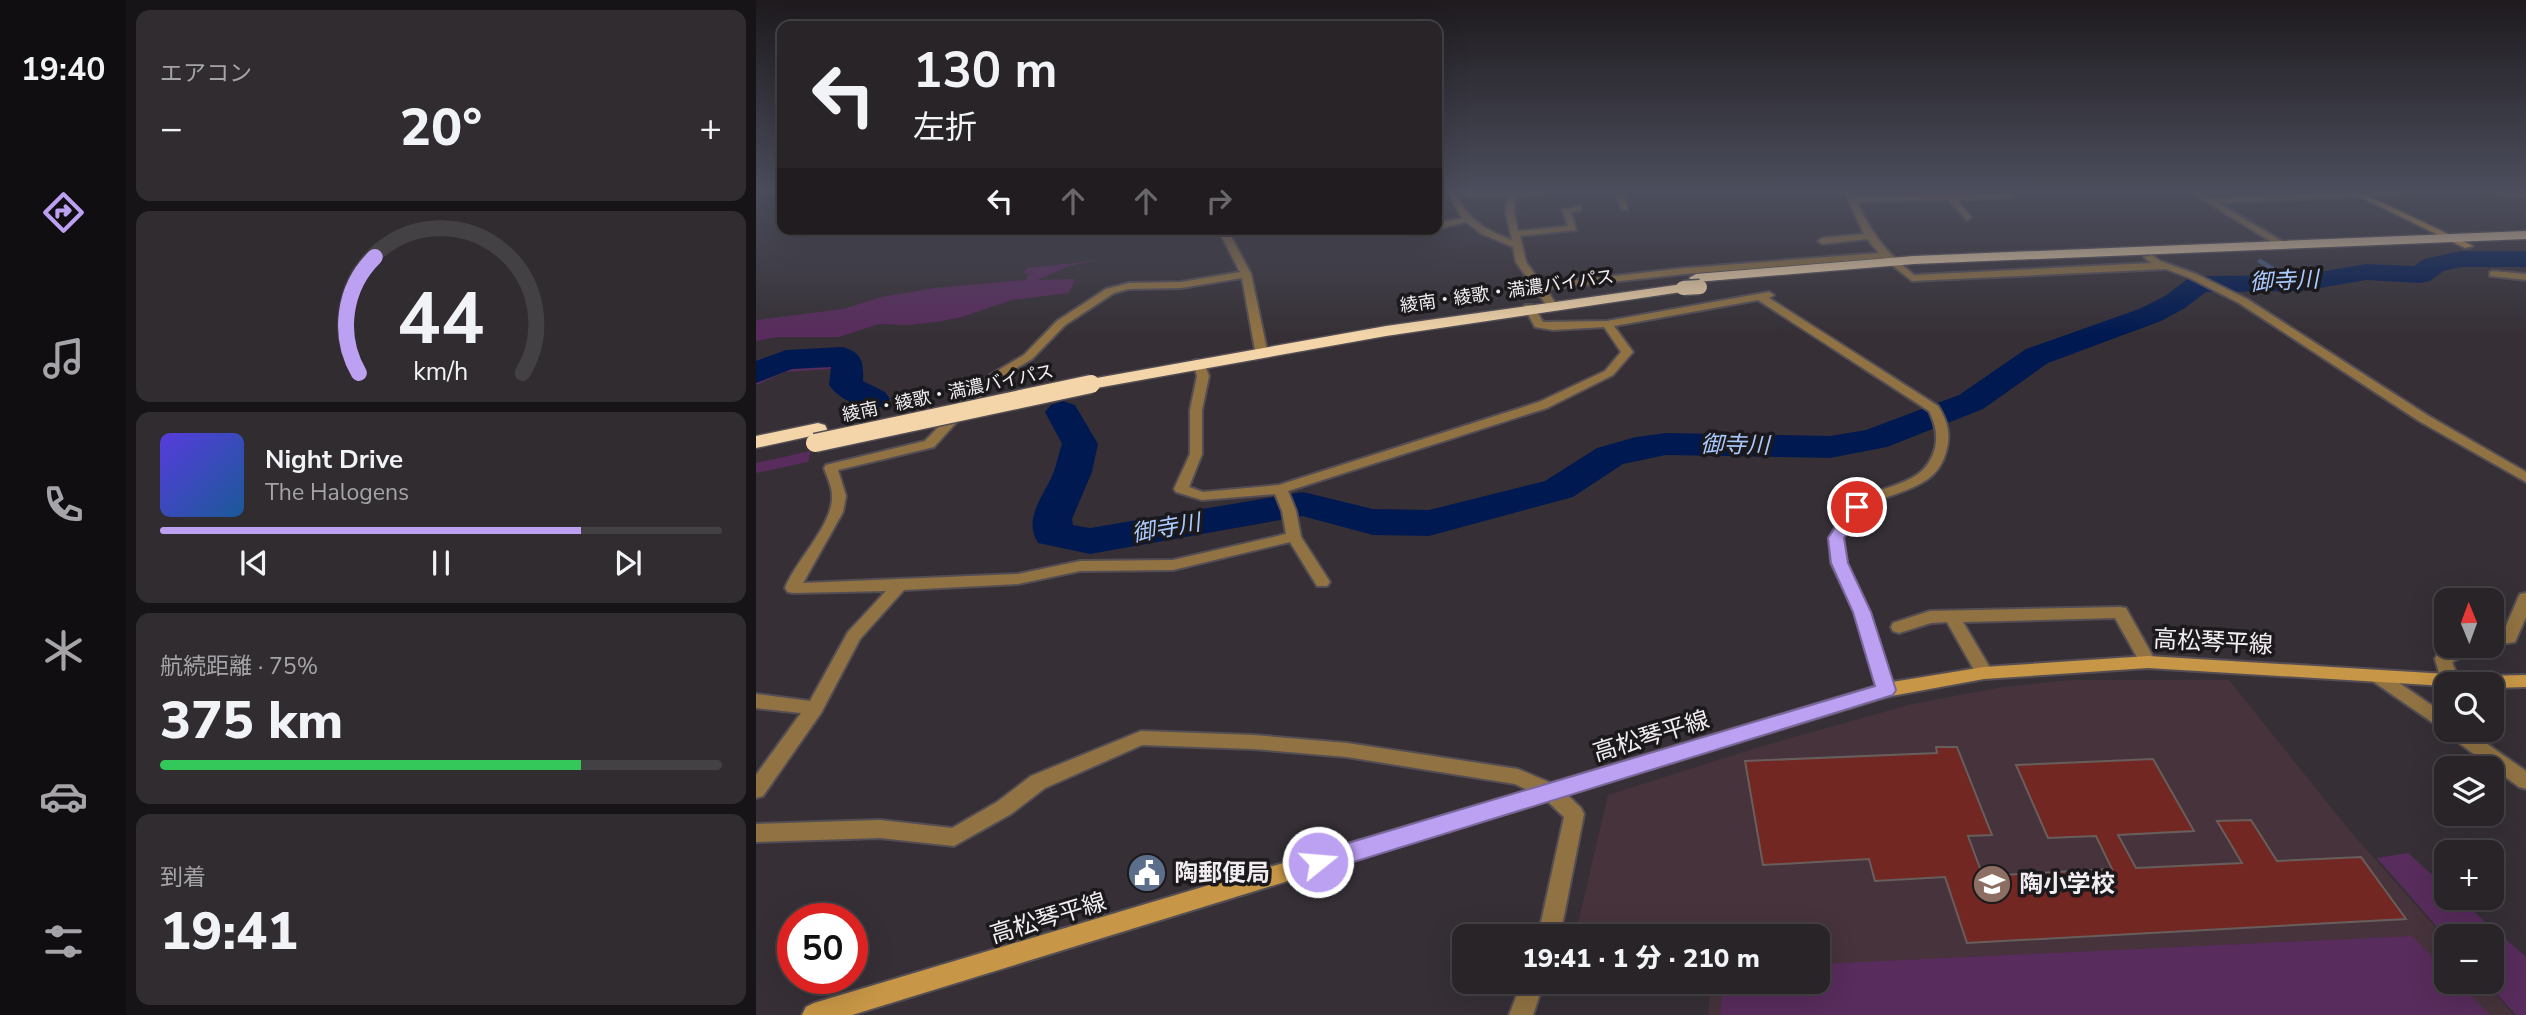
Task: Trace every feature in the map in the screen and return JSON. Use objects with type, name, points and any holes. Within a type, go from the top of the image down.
[{"type":"highway","name":"綾南・綾歌・満濃バイパス","points":[[756,442],[817,436],[1400,316],[1546,296],[1893,262],[2394,239]]},
{"type":"highway","name":"綾南・綾歌・満濃バイパス","points":[[1893,262],[2149,257],[2526,244]]},
{"type":"highway","name":"綾南・綾歌・満濃バイパス","points":[[1090,379],[1199,362],[1260,345],[1529,307],[1546,296]]},
{"type":"highway","name":"綾南・綾歌・満濃バイパス","points":[[756,457],[817,436]]},
{"type":"main road","points":[[2456,239],[2468,246]]},
{"type":"main road","name":"高松琴平線","points":[[814,1015],[1886,690],[1984,673],[2148,663],[2434,679]]},
{"type":"main road","name":"高松琴平線","points":[[2504,681],[2526,681]]},
{"type":"street","points":[[1228,239],[1246,274],[1260,345]]},
{"type":"street","points":[[1499,239],[1517,245]]},
{"type":"street","points":[[1516,239],[1527,274],[1546,296]]},
{"type":"street","points":[[1822,241],[1837,239]]},
{"type":"street","points":[[1872,239],[1912,278],[2155,266],[2201,280]]},
{"type":"street","points":[[2273,239],[2280,244]]},
{"type":"street","points":[[2149,257],[2157,263],[2201,280],[2274,319],[2412,412],[2526,478]]},
{"type":"street","points":[[1700,307],[1689,281],[1893,262]]},
{"type":"street","points":[[1246,274],[1181,285],[1129,286],[1110,290],[1061,323],[1028,357],[989,380],[929,444],[831,468],[840,497],[835,515],[796,576],[793,588],[1017,579],[1080,566],[1173,565],[1294,537]]},
{"type":"street","points":[[2493,274],[2526,277]]},
{"type":"street","points":[[1529,307],[1539,325],[1545,327],[1607,324],[1766,296],[1937,414],[1944,436],[1940,461],[1919,481],[1857,507],[1836,538],[1839,563],[1862,612],[1886,690]]},
{"type":"street","points":[[1199,362],[1203,376],[1196,410],[1196,454],[1181,489],[1202,496],[1284,500],[1543,405],[1609,373],[1627,352],[1607,324]]},
{"type":"street","points":[[1284,500],[1294,537],[1322,582]]},
{"type":"street","points":[[756,790],[814,708],[855,636],[900,585]]},
{"type":"street","points":[[2504,639],[2510,638],[2526,598]]},
{"type":"street","points":[[1899,626],[1930,617],[2120,612],[2148,663]]},
{"type":"street","points":[[1952,616],[1984,673]]},
{"type":"street","points":[[2378,676],[2434,716]]},
{"type":"street","points":[[756,701],[814,708]]},
{"type":"street","points":[[756,833],[880,829],[954,837],[1004,808],[1038,782],[1141,738],[1253,742],[1347,750],[1518,777],[1551,792],[1574,814],[1551,924]]},
{"type":"street","points":[[2472,742],[2526,781]]},
{"type":"street","points":[[1521,1015],[1529,994]]},
{"type":"shaded area","points":[[1100,260],[1069,266],[1037,280],[1075,279],[1069,293],[1012,300],[962,317],[937,322],[879,324],[839,337],[777,337],[756,341],[756,320],[843,309],[881,297],[935,288],[1025,280],[1029,274],[1023,273],[1028,268]]},
{"type":"shaded area","points":[[838,359],[843,363],[830,369],[785,372],[756,385],[756,375],[787,362]]},
{"type":"shaded area","points":[[811,451],[808,462],[756,473],[756,463]]},
{"type":"shaded area","name":"陶小学校","points":[[2071,680],[2229,680],[2350,831],[2434,926],[2434,994],[2495,994],[2514,1015],[1708,1015],[1710,994],[1830,994],[1830,924],[1578,924],[1608,795],[1756,748],[1912,704],[2003,687]]},
{"type":"shaded area","points":[[2408,853],[2434,876],[2434,910],[2472,910],[2488,924],[2435,924],[2377,858]]},
{"type":"shaded area","points":[[2412,936],[2434,959],[2434,994],[2469,994],[2490,1015],[1720,1015],[1724,994],[1830,994],[1830,963]]},
{"type":"shaded area","points":[[2504,938],[2526,957],[2526,1015],[2516,1015],[2497,994],[2504,994]]},
{"type":"building","points":[[1936,747],[1957,747],[1992,835],[1968,836],[1983,876],[2112,869],[2096,836],[2048,838],[2016,765],[2153,759],[2194,831],[2118,835],[2136,868],[2242,863],[2217,821],[2251,820],[2277,861],[2361,857],[2406,919],[1967,943],[1945,877],[1875,881],[1869,859],[1763,865],[1745,761],[1937,753]]},
{"type":"waterway","name":"御寺川","points":[[1063,412],[1080,444],[1073,472],[1052,519],[1053,534],[1090,541],[1303,504],[1373,522],[1429,523],[1559,489],[1610,456],[1636,448],[1666,444],[1830,447],[1874,439],[1971,402],[2037,356],[2150,315],[2175,302],[2199,284],[2302,283],[2366,272],[2420,275],[2434,265],[2461,259],[2526,259]]},
{"type":"waterway","points":[[2260,261],[2293,282]]},
{"type":"waterway","name":"御寺川","points":[[756,373],[786,360],[842,357],[848,363],[846,385],[873,399]]},
{"type":"place","name":"陶郵便局","points":[[1147,873]]},
{"type":"place","name":"陶小学校","points":[[1992,884]]},
{"type":"route","points":[[1318,862],[1886,690],[1862,612],[1839,563],[1836,538],[1857,507]]}]
